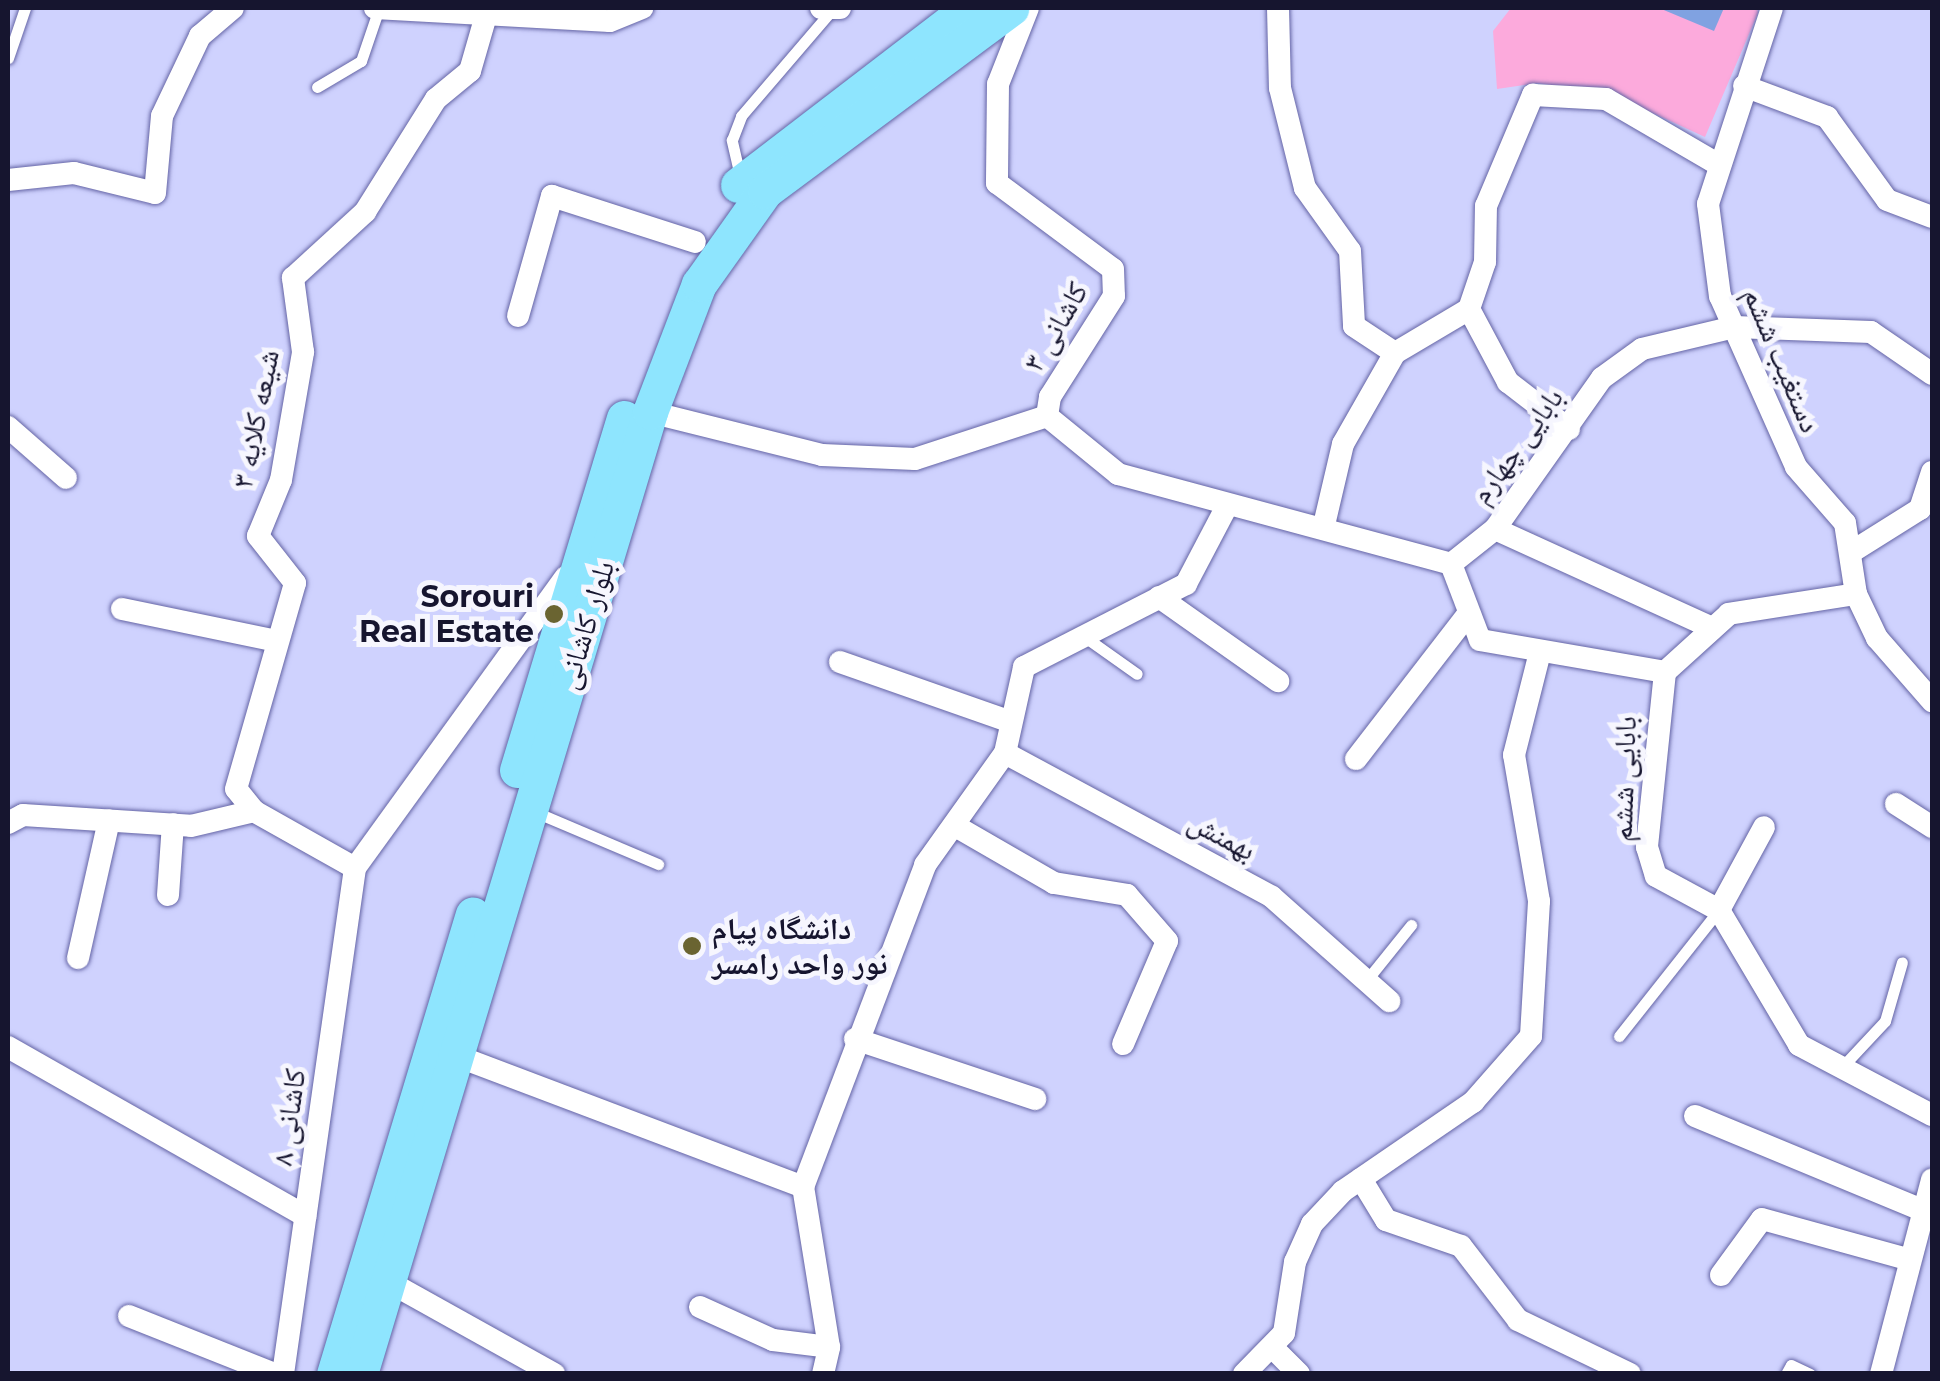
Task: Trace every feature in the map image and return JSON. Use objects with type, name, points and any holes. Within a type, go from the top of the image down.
[{"type":"main road","name":"بلوار کاشانی","points":[[360,1374],[389,1282],[445,1052],[578,561],[651,338],[695,242],[742,181],[969,8]]},
{"type":"main road","name":"بلوار کاشانی","points":[[334,1374],[530,810],[650,412],[699,284],[765,191],[1011,8]]},
{"type":"street","points":[[8,180],[74,174],[156,192],[162,116],[200,36],[233,8]]},
{"type":"street","points":[[377,8],[486,19],[610,21],[644,8]]},
{"type":"street","name":"کاشانی ۳","points":[[1028,8],[998,84],[997,184],[1113,269],[1114,296],[1050,397],[1047,416],[1118,474],[1227,506]]},
{"type":"street","points":[[1278,8],[1280,88],[1305,188],[1350,252],[1354,326],[1395,353]]},
{"type":"street","name":"دستغیب ششم","points":[[1772,8],[1716,162],[1708,228],[1734,328],[1796,467],[1845,523],[1853,552],[1856,594],[1877,638],[1932,701]]},
{"type":"street","name":"شیعه کلایه ۳","points":[[254,812],[236,789],[238,764],[295,583],[258,536],[281,480],[303,352],[293,278],[365,212],[436,99],[470,71],[486,19]]},
{"type":"street","points":[[1744,86],[1827,117],[1887,200],[1932,217]]},
{"type":"street","points":[[1324,526],[1343,444],[1395,353],[1469,310],[1485,262],[1486,206],[1533,95],[1606,99],[1716,162]]},
{"type":"street","points":[[518,316],[552,196],[695,242]]},
{"type":"street","points":[[1469,310],[1508,382],[1569,429]]},
{"type":"street","name":"بابایی چهارم","points":[[1451,564],[1495,529],[1602,378],[1642,348],[1734,328],[1871,332],[1932,374]]},
{"type":"street","points":[[650,412],[822,455],[915,458],[1047,416]]},
{"type":"street","points":[[8,427],[66,478]]},
{"type":"street","points":[[1853,552],[1920,510],[1932,472]]},
{"type":"street","points":[[823,1374],[828,1347],[803,1187],[855,1039],[925,865],[957,827],[1005,753],[1006,720],[1024,666],[1079,633],[1186,584],[1227,506],[1324,526],[1451,564],[1480,640],[1539,656],[1664,672],[1708,626],[1729,614],[1856,594]]},
{"type":"street","points":[[1495,529],[1708,626]]},
{"type":"street","points":[[13,812],[173,824],[254,812],[354,868],[578,561]]},
{"type":"street","points":[[1159,597],[1278,681]]},
{"type":"street","points":[[122,609],[276,641]]},
{"type":"street","points":[[1356,758],[1468,614]]},
{"type":"street","points":[[1244,1374],[1284,1333],[1295,1262],[1312,1224],[1361,1179],[1473,1102],[1531,1036],[1539,901],[1514,755],[1539,656]]},
{"type":"street","points":[[840,662],[1006,720]]},
{"type":"street","name":"بابایی ششم","points":[[1664,672],[1647,848],[1656,876],[1718,910],[1800,1045],[1842,1067]]},
{"type":"street","name":"بهمنش","points":[[1005,753],[1272,897],[1389,1002]]},
{"type":"street","points":[[1896,804],[1932,827]]},
{"type":"street","points":[[78,958],[108,820]]},
{"type":"street","points":[[168,895],[173,824]]},
{"type":"street","points":[[957,827],[1054,884],[1128,895],[1168,940],[1123,1044]]},
{"type":"street","points":[[1718,910],[1764,828]]},
{"type":"street","name":"کاشانی ۸","points":[[283,1374],[354,868]]},
{"type":"street","points":[[855,1039],[1035,1099]]},
{"type":"street","points":[[8,1047],[306,1216]]},
{"type":"street","points":[[445,1052],[803,1187]]},
{"type":"street","points":[[1842,1067],[1932,1115]]},
{"type":"street","points":[[1695,1116],[1919,1209]]},
{"type":"street","points":[[1361,1179],[1386,1220],[1461,1246],[1518,1320],[1630,1374]]},
{"type":"street","points":[[1881,1374],[1919,1209],[1932,1180]]},
{"type":"street","points":[[1721,1275],[1762,1219],[1907,1259]]},
{"type":"street","points":[[389,1282],[554,1374]]},
{"type":"street","points":[[700,1307],[773,1340],[828,1347]]},
{"type":"street","points":[[129,1316],[275,1374]]},
{"type":"street","points":[[1272,1347],[1299,1374]]},
{"type":"lane","points":[[8,58],[25,8]]},
{"type":"lane","points":[[316,88],[361,61],[377,8]]},
{"type":"lane","points":[[742,181],[732,140],[740,116],[830,9]]},
{"type":"lane","points":[[1079,633],[1138,674]]},
{"type":"lane","points":[[530,810],[658,864]]},
{"type":"lane","points":[[1620,1036],[1718,910]]},
{"type":"lane","points":[[1366,981],[1410,925]]},
{"type":"lane","points":[[1842,1067],[1885,1022],[1902,962]]},
{"type":"lane","points":[[1786,1374],[1791,1365],[1810,1374]]},
{"type":"shaded area","points":[[1511,8],[1757,8],[1758,13],[1705,137],[1616,96],[1538,83],[1497,89],[1493,31]]},
{"type":"building","points":[[1659,8],[1724,8],[1714,31]]},
{"type":"place","name":"Sorouri Real Estate","points":[[554,614]]},
{"type":"place","name":"دانشگاه پیام نور واحد رامسر","points":[[692,946]]}]
